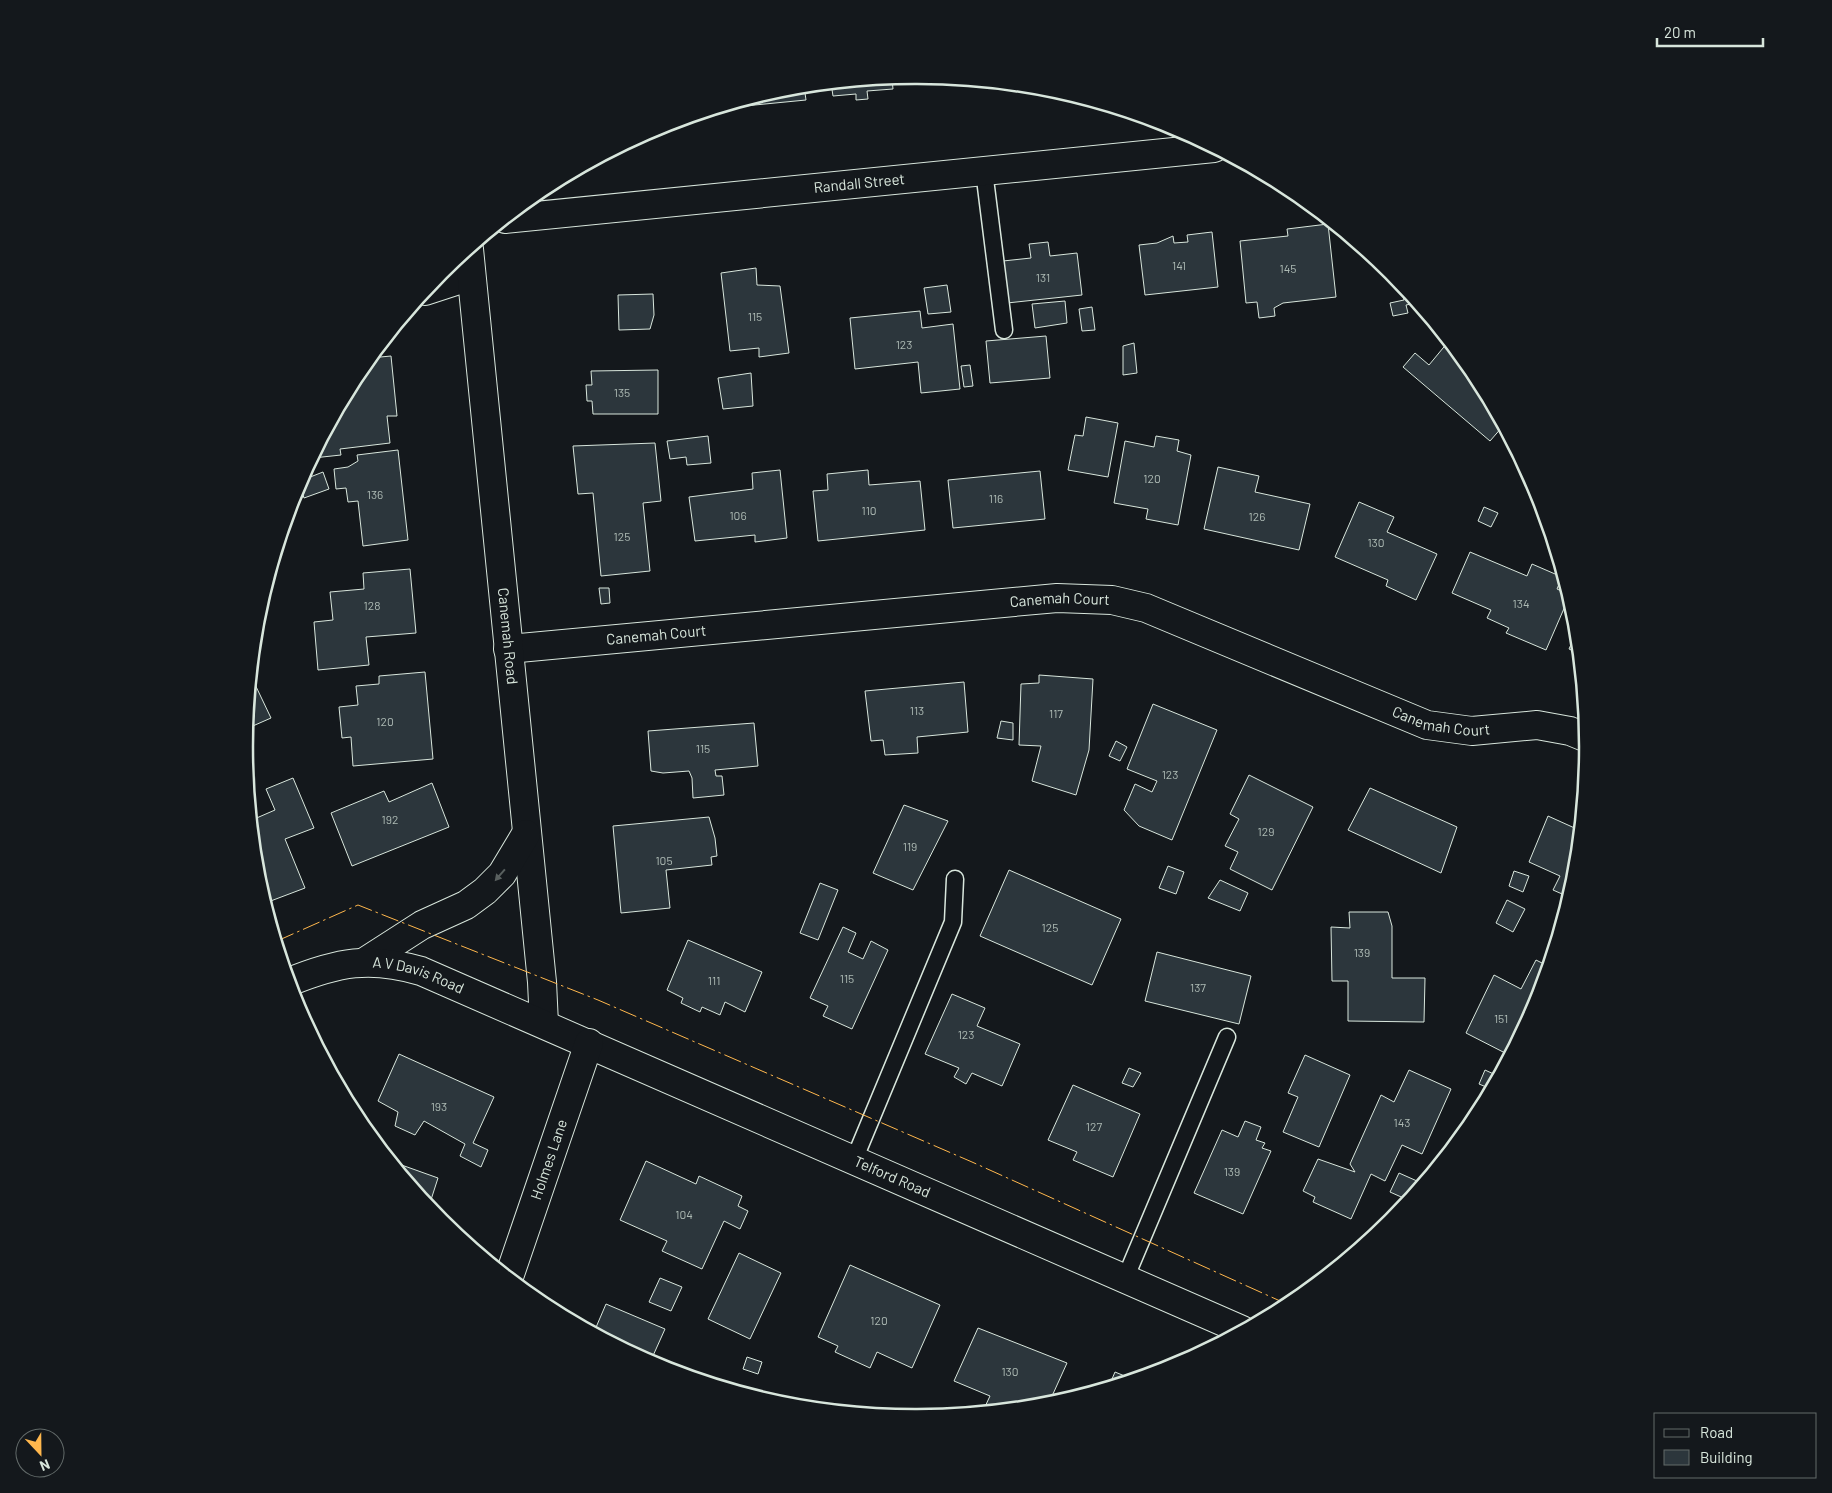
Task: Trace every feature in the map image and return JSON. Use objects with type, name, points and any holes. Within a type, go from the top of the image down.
[{"type":"street","name":"Randall Street","points":[[517,218],[1203,149]]},
{"type":"street","name":"Canemah Road","points":[[470,257],[542,982],[544,1024]]},
{"type":"street","points":[[440,286],[471,276]]},
{"type":"street","name":"Canemah Court","points":[[508,649],[1057,598],[1112,600],[1146,608],[1427,725],[1472,731],[1537,725],[1570,731],[1578,734]]},
{"type":"street","points":[[366,961],[422,925],[466,905],[478,896],[502,874],[526,834]]},
{"type":"street","name":"A V Davis Road","points":[[296,980],[324,970],[366,961],[384,962],[421,970],[544,1024]]},
{"type":"street","name":"Telford Road","points":[[544,1024],[1235,1327]]},
{"type":"street","name":"Holmes Lane","points":[[511,1271],[589,1043]]},
{"type":"lane","points":[[984,172],[1004,330]]},
{"type":"lane","points":[[854,1160],[953,922],[955,879]]},
{"type":"lane","points":[[1125,1279],[1227,1037]]},
{"type":"building","points":[[893,85],[893,89],[867,91],[868,99],[856,100],[856,94],[833,96],[832,89]]},
{"type":"building","points":[[805,93],[806,100],[744,106]]},
{"type":"building","points":[[1323,225],[1328,229],[1336,297],[1283,303],[1274,308],[1275,316],[1259,318],[1257,302],[1246,303],[1240,241],[1288,236],[1287,229]]},
{"type":"building","points":[[1212,232],[1218,287],[1145,295],[1139,245],[1157,243],[1173,236],[1174,243],[1188,242],[1187,235]]},
{"type":"building","points":[[1048,242],[1050,256],[1077,253],[1082,295],[1007,303],[1003,261],[1031,258],[1029,244]]},
{"type":"building","points":[[756,268],[757,285],[780,286],[789,353],[759,357],[759,348],[730,351],[721,273]]},
{"type":"building","points":[[947,285],[951,312],[928,314],[924,288]]},
{"type":"building","points":[[653,294],[654,315],[650,329],[619,330],[618,295]]},
{"type":"building","points":[[1404,300],[1409,304],[1406,305],[1408,313],[1393,316],[1390,303]]},
{"type":"building","points":[[1065,301],[1067,323],[1035,328],[1032,304]]},
{"type":"building","points":[[1092,307],[1095,330],[1082,331],[1079,309]]},
{"type":"building","points":[[920,311],[922,328],[953,324],[960,389],[921,393],[918,362],[855,369],[850,318]]},
{"type":"building","points":[[1046,336],[1050,378],[990,383],[986,341]]},
{"type":"building","points":[[1134,343],[1137,373],[1123,375],[1123,346]]},
{"type":"building","points":[[1444,346],[1467,378],[1499,431],[1490,441],[1403,367],[1415,353],[1429,365]]},
{"type":"building","points":[[391,356],[397,416],[387,416],[390,443],[340,449],[341,455],[320,457],[342,415],[380,357]]},
{"type":"building","points":[[970,365],[973,386],[964,387],[961,366]]},
{"type":"building","points":[[658,370],[658,414],[593,414],[592,401],[587,401],[586,385],[592,385],[591,371]]},
{"type":"building","points":[[751,373],[753,406],[723,409],[718,378]]},
{"type":"building","points":[[1086,417],[1118,423],[1108,477],[1068,470],[1075,435],[1083,436]]},
{"type":"building","points":[[708,436],[711,463],[687,465],[686,457],[670,459],[667,441]]},
{"type":"building","points":[[1156,436],[1179,440],[1177,451],[1191,455],[1178,525],[1146,519],[1148,509],[1114,503],[1125,441],[1154,447]]},
{"type":"building","points":[[655,443],[661,501],[643,503],[650,571],[601,576],[593,493],[578,494],[573,446]]},
{"type":"building","points":[[398,450],[408,540],[363,546],[358,501],[348,502],[346,488],[336,489],[334,469],[348,467],[358,461],[357,455]]},
{"type":"building","points":[[1218,467],[1259,476],[1255,492],[1310,504],[1299,550],[1204,529]]},
{"type":"building","points":[[780,470],[787,538],[755,542],[755,535],[695,541],[689,497],[753,489],[752,473]]},
{"type":"building","points":[[868,470],[869,485],[920,481],[925,530],[818,541],[813,491],[828,490],[827,474]]},
{"type":"building","points":[[1040,471],[1045,519],[953,528],[948,480]]},
{"type":"building","points":[[323,472],[329,489],[304,498],[303,495],[311,477]]},
{"type":"building","points":[[1359,502],[1394,517],[1387,532],[1437,554],[1416,600],[1386,586],[1388,580],[1335,557]]},
{"type":"building","points":[[1484,507],[1498,513],[1491,527],[1478,521]]},
{"type":"building","points":[[1470,552],[1527,576],[1532,564],[1556,574],[1558,585],[1557,589],[1560,590],[1564,609],[1546,650],[1506,633],[1509,628],[1487,618],[1491,610],[1452,593]]},
{"type":"building","points":[[410,569],[416,633],[366,637],[369,665],[318,670],[314,622],[333,620],[330,592],[364,589],[363,573]]},
{"type":"building","points":[[599,588],[609,588],[610,603],[601,604]]},
{"type":"building","points":[[425,672],[433,759],[353,766],[351,737],[342,738],[339,707],[358,705],[356,686],[379,684],[379,676]]},
{"type":"building","points":[[1039,675],[1093,679],[1089,750],[1076,795],[1032,781],[1041,746],[1019,745],[1021,684],[1039,683]]},
{"type":"building","points":[[964,682],[968,732],[917,737],[918,753],[885,755],[883,740],[871,741],[865,691]]},
{"type":"building","points":[[256,687],[271,718],[254,726]]},
{"type":"building","points":[[1153,704],[1217,730],[1172,840],[1139,826],[1124,810],[1135,784],[1152,792],[1157,781],[1127,769]]},
{"type":"building","points":[[1001,721],[1013,723],[1013,740],[997,738]]},
{"type":"building","points":[[754,723],[758,766],[715,770],[716,776],[722,776],[724,795],[693,798],[692,778],[689,771],[663,773],[651,771],[648,731]]},
{"type":"building","points":[[1116,741],[1127,747],[1120,761],[1109,756]]},
{"type":"building","points":[[1249,775],[1313,807],[1272,890],[1230,869],[1238,852],[1225,846],[1239,819],[1230,814]]},
{"type":"building","points":[[293,778],[314,828],[285,839],[305,888],[272,901],[266,876],[258,818],[275,810],[266,789]]},
{"type":"building","points":[[432,783],[449,827],[352,866],[331,813],[384,791],[389,802]]},
{"type":"building","points":[[1370,788],[1457,827],[1441,873],[1348,830]]},
{"type":"building","points":[[904,805],[948,821],[913,890],[873,873]]},
{"type":"building","points":[[1548,816],[1574,828],[1562,894],[1553,890],[1560,876],[1529,862]]},
{"type":"building","points":[[709,817],[715,838],[717,856],[711,857],[712,865],[666,870],[670,908],[621,913],[613,826]]},
{"type":"building","points":[[1168,866],[1184,872],[1176,894],[1159,888]]},
{"type":"building","points":[[1009,870],[1121,919],[1092,985],[980,936]]},
{"type":"building","points":[[1514,871],[1529,876],[1523,892],[1509,886]]},
{"type":"building","points":[[1220,880],[1248,893],[1240,911],[1208,898]]},
{"type":"building","points":[[820,883],[838,890],[818,940],[800,933]]},
{"type":"building","points":[[1507,900],[1525,909],[1513,932],[1496,923]]},
{"type":"building","points":[[1349,912],[1388,912],[1392,926],[1392,978],[1425,978],[1424,1022],[1348,1021],[1348,981],[1332,981],[1331,927],[1350,928]]},
{"type":"building","points":[[843,927],[856,933],[848,952],[863,959],[871,941],[888,950],[852,1029],[823,1016],[828,1006],[810,998]]},
{"type":"building","points":[[688,940],[762,972],[745,1012],[725,1002],[720,1015],[702,1007],[700,1012],[681,1003],[683,998],[667,990]]},
{"type":"building","points":[[1157,952],[1251,976],[1239,1024],[1145,1001]]},
{"type":"building","points":[[1536,960],[1543,963],[1504,1052],[1466,1033],[1494,975],[1521,989]]},
{"type":"building","points":[[952,994],[985,1008],[977,1026],[1020,1044],[1002,1086],[972,1073],[966,1084],[954,1077],[959,1068],[925,1054]]},
{"type":"building","points":[[399,1054],[494,1097],[473,1143],[488,1150],[481,1167],[460,1156],[465,1144],[424,1121],[415,1135],[395,1126],[398,1112],[378,1101]]},
{"type":"building","points":[[1305,1055],[1350,1075],[1319,1147],[1283,1132],[1298,1097],[1288,1093]]},
{"type":"building","points":[[1129,1068],[1141,1073],[1133,1087],[1122,1083]]},
{"type":"building","points":[[1409,1070],[1451,1089],[1422,1154],[1402,1145],[1385,1181],[1371,1174],[1351,1219],[1313,1202],[1315,1197],[1303,1191],[1318,1159],[1355,1172],[1350,1164],[1381,1095],[1394,1102]]},
{"type":"building","points":[[1485,1070],[1492,1073],[1485,1086],[1479,1084]]},
{"type":"building","points":[[1073,1085],[1140,1114],[1113,1177],[1073,1160],[1077,1152],[1048,1140]]},
{"type":"building","points":[[1245,1121],[1261,1127],[1256,1140],[1265,1143],[1262,1148],[1271,1151],[1243,1214],[1194,1193],[1222,1130],[1238,1137]]},
{"type":"building","points":[[646,1161],[696,1184],[699,1176],[742,1196],[738,1206],[748,1211],[740,1229],[724,1221],[702,1269],[662,1251],[667,1241],[620,1220]]},
{"type":"building","points":[[403,1166],[438,1178],[432,1198]]},
{"type":"building","points":[[1399,1173],[1416,1181],[1401,1197],[1390,1192]]},
{"type":"building","points":[[739,1253],[781,1273],[750,1339],[708,1319]]},
{"type":"building","points":[[850,1265],[940,1305],[912,1368],[877,1352],[870,1368],[835,1352],[838,1346],[818,1337]]},
{"type":"building","points":[[660,1278],[682,1287],[671,1311],[649,1302]]},
{"type":"building","points":[[606,1304],[665,1329],[653,1355],[596,1326]]},
{"type":"building","points":[[978,1328],[1067,1363],[1052,1395],[1003,1404],[986,1406],[990,1396],[954,1381]]},
{"type":"building","points":[[747,1357],[762,1362],[758,1374],[743,1369]]},
{"type":"building","points":[[1115,1372],[1124,1376],[1112,1379]]},
{"type":"power","points":[[282,939],[358,905],[598,1000],[972,1162],[1279,1301]]}]
